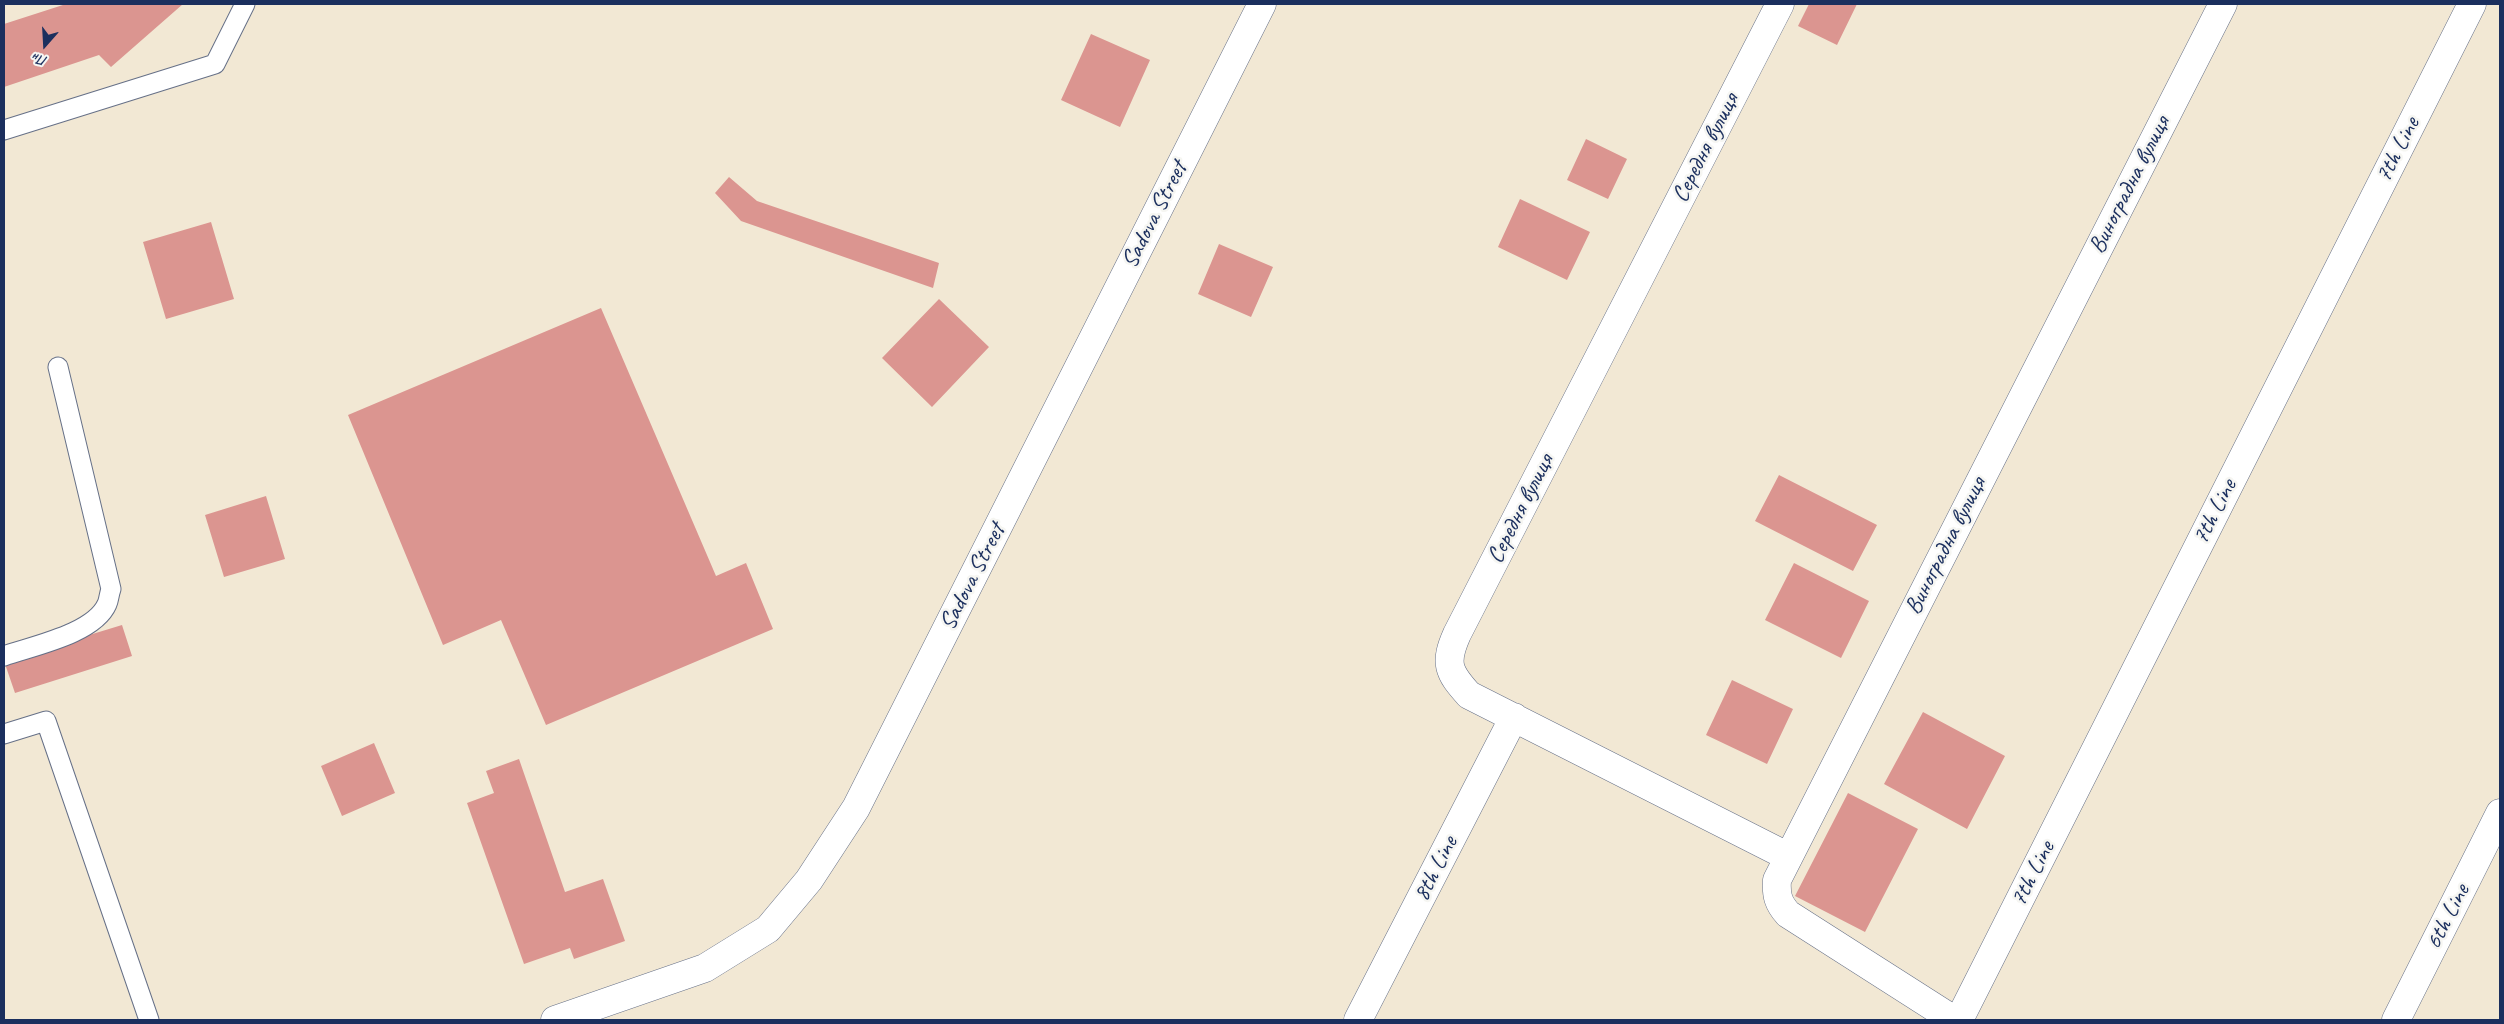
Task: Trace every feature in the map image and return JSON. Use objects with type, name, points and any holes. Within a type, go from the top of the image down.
[{"type":"street","name":"Sadova Street","points":[[555,1020],[705,968],[768,929],[809,880],[856,808],[1262,4]]},
{"type":"street","name":"Середня вулиця","points":[[1780,4],[1450,650],[1448,664],[1455,680],[1469,695],[1787,856]]},
{"type":"street","name":"Виноградна вулиця","points":[[1954,1020],[1788,914],[1780,905],[1776,895],[1777,880],[1787,856],[2223,4]]},
{"type":"street","name":"7th Line","points":[[1959,1020],[2472,4]]},
{"type":"street","name":"8th Line","points":[[1358,1020],[1514,717]]},
{"type":"street","name":"6th Line","points":[[2396,1020],[2500,813]]},
{"type":"lane","points":[[4,130],[215,64],[246,4]]},
{"type":"lane","points":[[4,656],[86,626],[99,616],[107,605],[111,589],[58,367]]},
{"type":"lane","points":[[4,734],[46,721],[149,1020]]},
{"type":"building","points":[[66,4],[183,4],[111,67],[99,55],[4,87],[4,24]]},
{"type":"building","points":[[1809,4],[1857,4],[1837,45],[1798,26]]},
{"type":"building","points":[[1091,34],[1150,60],[1120,127],[1061,100]]},
{"type":"building","points":[[1586,139],[1627,159],[1608,199],[1567,180]]},
{"type":"building","points":[[729,177],[757,201],[939,263],[933,288],[741,221],[715,193]]},
{"type":"building","points":[[1520,199],[1590,232],[1567,280],[1498,247]]},
{"type":"building","points":[[211,222],[234,299],[166,319],[143,242]]},
{"type":"building","points":[[1219,244],[1273,267],[1251,317],[1198,294]]},
{"type":"building","points":[[939,299],[989,347],[932,407],[882,358]]},
{"type":"building","points":[[601,308],[716,576],[746,563],[773,629],[546,725],[501,620],[443,645],[348,415]]},
{"type":"building","points":[[1779,475],[1877,525],[1853,571],[1755,521]]},
{"type":"building","points":[[266,496],[285,559],[224,577],[205,515]]},
{"type":"building","points":[[1794,563],[1869,601],[1841,658],[1765,620]]},
{"type":"building","points":[[122,625],[132,656],[15,693],[4,661]]},
{"type":"building","points":[[1732,680],[1793,709],[1767,764],[1706,735]]},
{"type":"building","points":[[1923,712],[2005,756],[1967,829],[1884,784]]},
{"type":"building","points":[[374,743],[395,793],[342,816],[321,766]]},
{"type":"building","points":[[519,759],[565,892],[603,879],[625,941],[574,959],[570,948],[524,964],[467,803],[494,793],[486,771]]},
{"type":"building","points":[[1848,793],[1918,829],[1865,932],[1795,896]]}]
